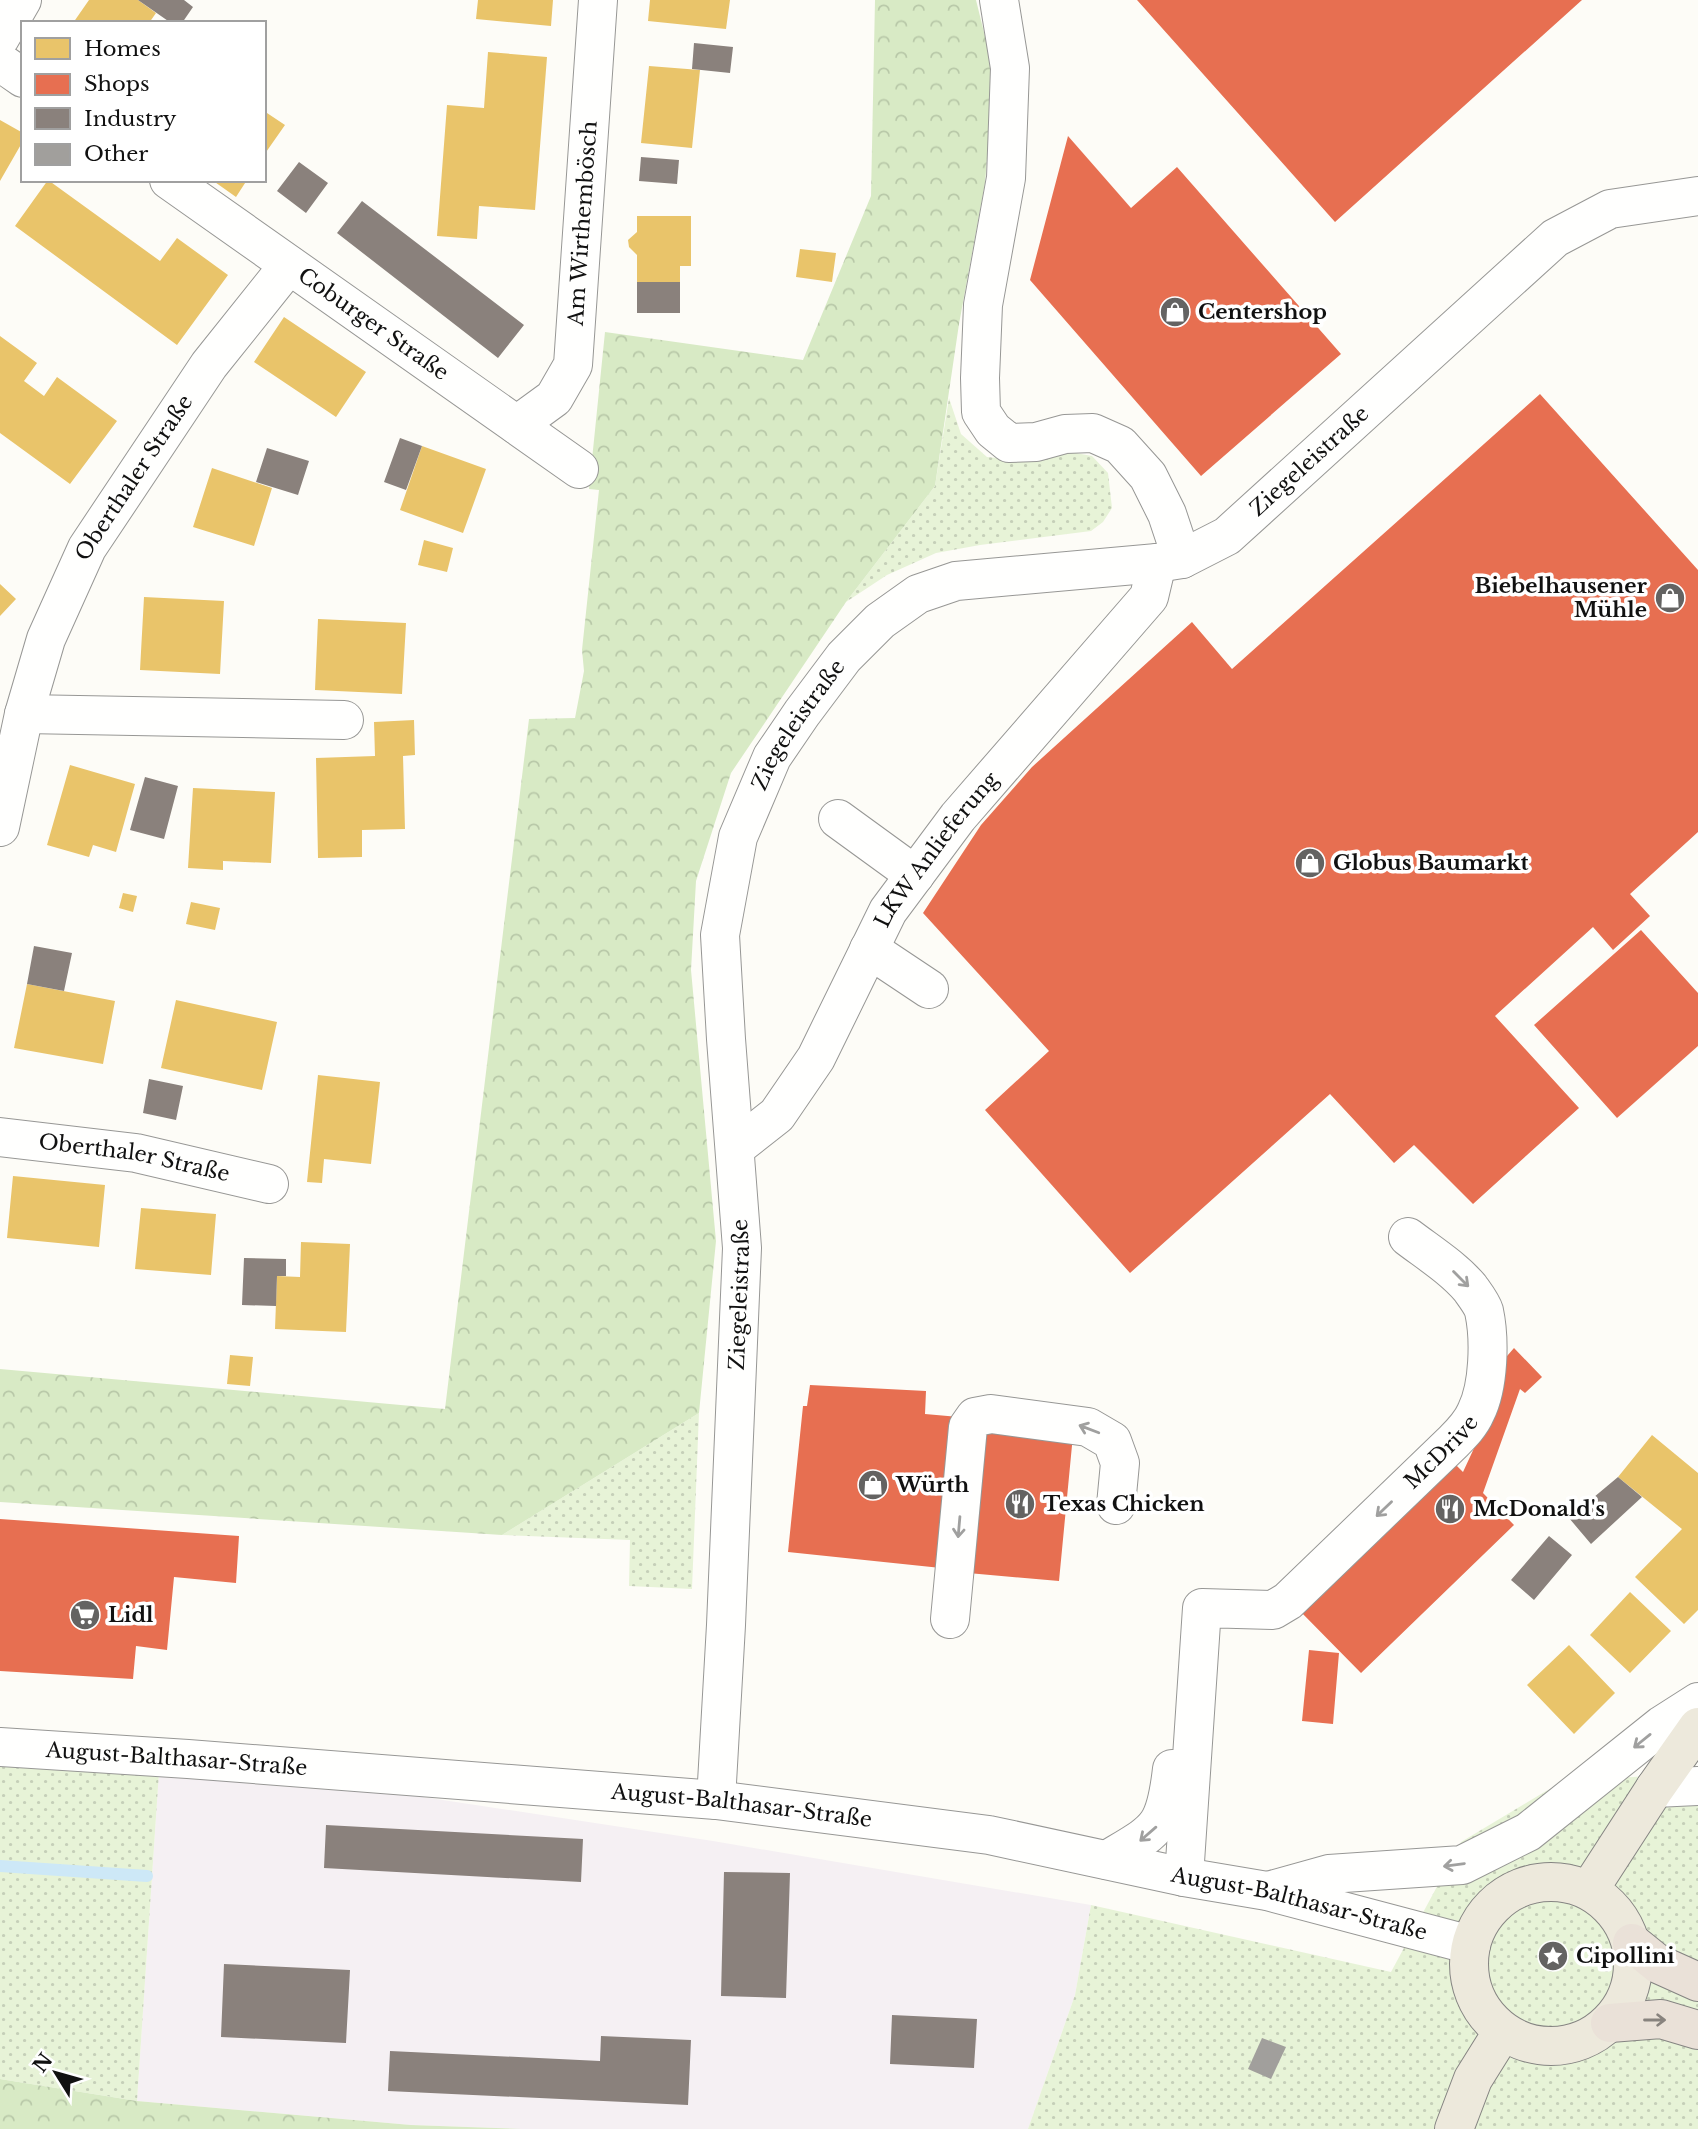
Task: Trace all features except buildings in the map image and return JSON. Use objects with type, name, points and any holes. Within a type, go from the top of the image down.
[{"type":"highway","points":[[1632,1943],[1658,1964],[1698,1982]]},
{"type":"highway","points":[[1610,2023],[1661,2019],[1698,2030]]},
{"type":"main road","points":[[1589,1890],[1698,1727]]},
{"type":"main road","points":[[1538,1882],[1561,1882],[1589,1890],[1612,1908],[1626,1928],[1632,1943],[1634,1961],[1627,1996],[1610,2023],[1587,2039],[1559,2047],[1524,2042],[1503,2031],[1481,2009],[1471,1986],[1471,1945],[1480,1922],[1493,1905],[1515,1889],[1538,1882]]},
{"type":"main road","points":[[1454,2129],[1473,2079],[1503,2031]]},
{"type":"street","points":[[0,38],[22,0]]},
{"type":"street","name":"Am Wirthembösch","points":[[517,425],[554,398],[573,366],[598,0]]},
{"type":"street","points":[[999,0],[1010,68],[1006,178],[983,305],[981,412],[993,430],[1009,443],[1035,442],[1065,434],[1093,433],[1120,445],[1148,476],[1167,514],[1170,561]]},
{"type":"street","points":[[0,62],[21,77]]},
{"type":"street","name":"Coburger Straße","points":[[172,182],[579,468]]},
{"type":"street","name":"Ziegeleistraße","points":[[716,1800],[742,1248],[720,935],[738,837],[772,757],[844,657],[880,621],[918,594],[956,581],[1170,561],[1227,536],[1555,238],[1610,209],[1698,196]]},
{"type":"street","name":"Oberthaler Straße","points":[[0,827],[24,714],[46,639],[87,548],[209,366],[289,265]]},
{"type":"street","name":"LKW Anlieferung","points":[[735,1148],[777,1115],[816,1058],[888,911],[958,817],[1149,597],[1170,561]]},
{"type":"street","points":[[24,714],[344,720]]},
{"type":"street","points":[[838,819],[915,875]]},
{"type":"street","points":[[869,949],[929,989]]},
{"type":"street","name":"Oberthaler Straße","points":[[0,1137],[136,1153],[269,1184]]},
{"type":"street","name":"McDrive","points":[[1194,1730],[1202,1608],[1273,1610],[1301,1590],[1453,1442],[1477,1411],[1487,1368],[1483,1308],[1457,1274],[1408,1237]]},
{"type":"street","points":[[950,1619],[968,1427],[975,1417],[991,1414],[1088,1427],[1112,1441],[1120,1462],[1116,1506]]},
{"type":"street","points":[[1267,1891],[1329,1874],[1462,1865],[1528,1832],[1661,1725],[1698,1702]]},
{"type":"street","points":[[1107,1860],[1143,1839],[1158,1824],[1167,1805],[1174,1759],[1194,1730]]},
{"type":"street","points":[[1184,1877],[1194,1730]]},
{"type":"street","name":"August-Balthasar-Straße","points":[[0,1748],[188,1759],[716,1800],[989,1835],[1184,1877],[1267,1891],[1471,1945]]},
{"type":"street","points":[[1655,1788],[1698,1786]]},
{"type":"shaded area","points":[[160,1757],[713,1841],[1091,1905],[1075,1995],[1028,2129],[521,2129],[411,2125],[137,2101]]},
{"type":"green space","points":[[875,0],[976,0],[994,73],[985,183],[959,324],[935,486],[846,602],[731,773],[696,881],[691,970],[716,1241],[699,1413],[502,1535],[0,1502],[0,1369],[445,1409],[529,719],[575,718],[584,671],[582,650],[599,490],[589,489],[605,332],[803,360],[871,196]]},
{"type":"green space","points":[[949,398],[961,434],[987,457],[1029,461],[1065,451],[1092,456],[1108,473],[1112,508],[1103,522],[1091,531],[936,553],[887,575],[846,602],[935,486]]},
{"type":"green space","points":[[699,1413],[692,1589],[629,1586],[630,1540],[502,1535]]},
{"type":"green space","points":[[0,1747],[160,1757],[137,2101],[0,2079]]},
{"type":"green space","points":[[1698,1773],[1698,2129],[1028,2129],[1075,1995],[1091,1905],[1391,1972],[1461,1842],[1546,1791],[1568,1781]]},
{"type":"green space","points":[[0,2079],[137,2101],[411,2125],[521,2129],[0,2129]]},
{"type":"waterway","points":[[0,1866],[147,1876]]},
{"type":"place","name":"Centershop","points":[[1175,312]]},
{"type":"place","name":"Biebelhausener Mühle","points":[[1670,598]]},
{"type":"place","name":"Globus Baumarkt","points":[[1310,863]]},
{"type":"place","name":"Würth","points":[[873,1485]]},
{"type":"place","name":"Texas Chicken","points":[[1020,1504]]},
{"type":"place","name":"McDonald's","points":[[1450,1509]]},
{"type":"place","name":"Lidl","points":[[85,1615]]},
{"type":"place","name":"Cipollini","points":[[1553,1956]]}]
